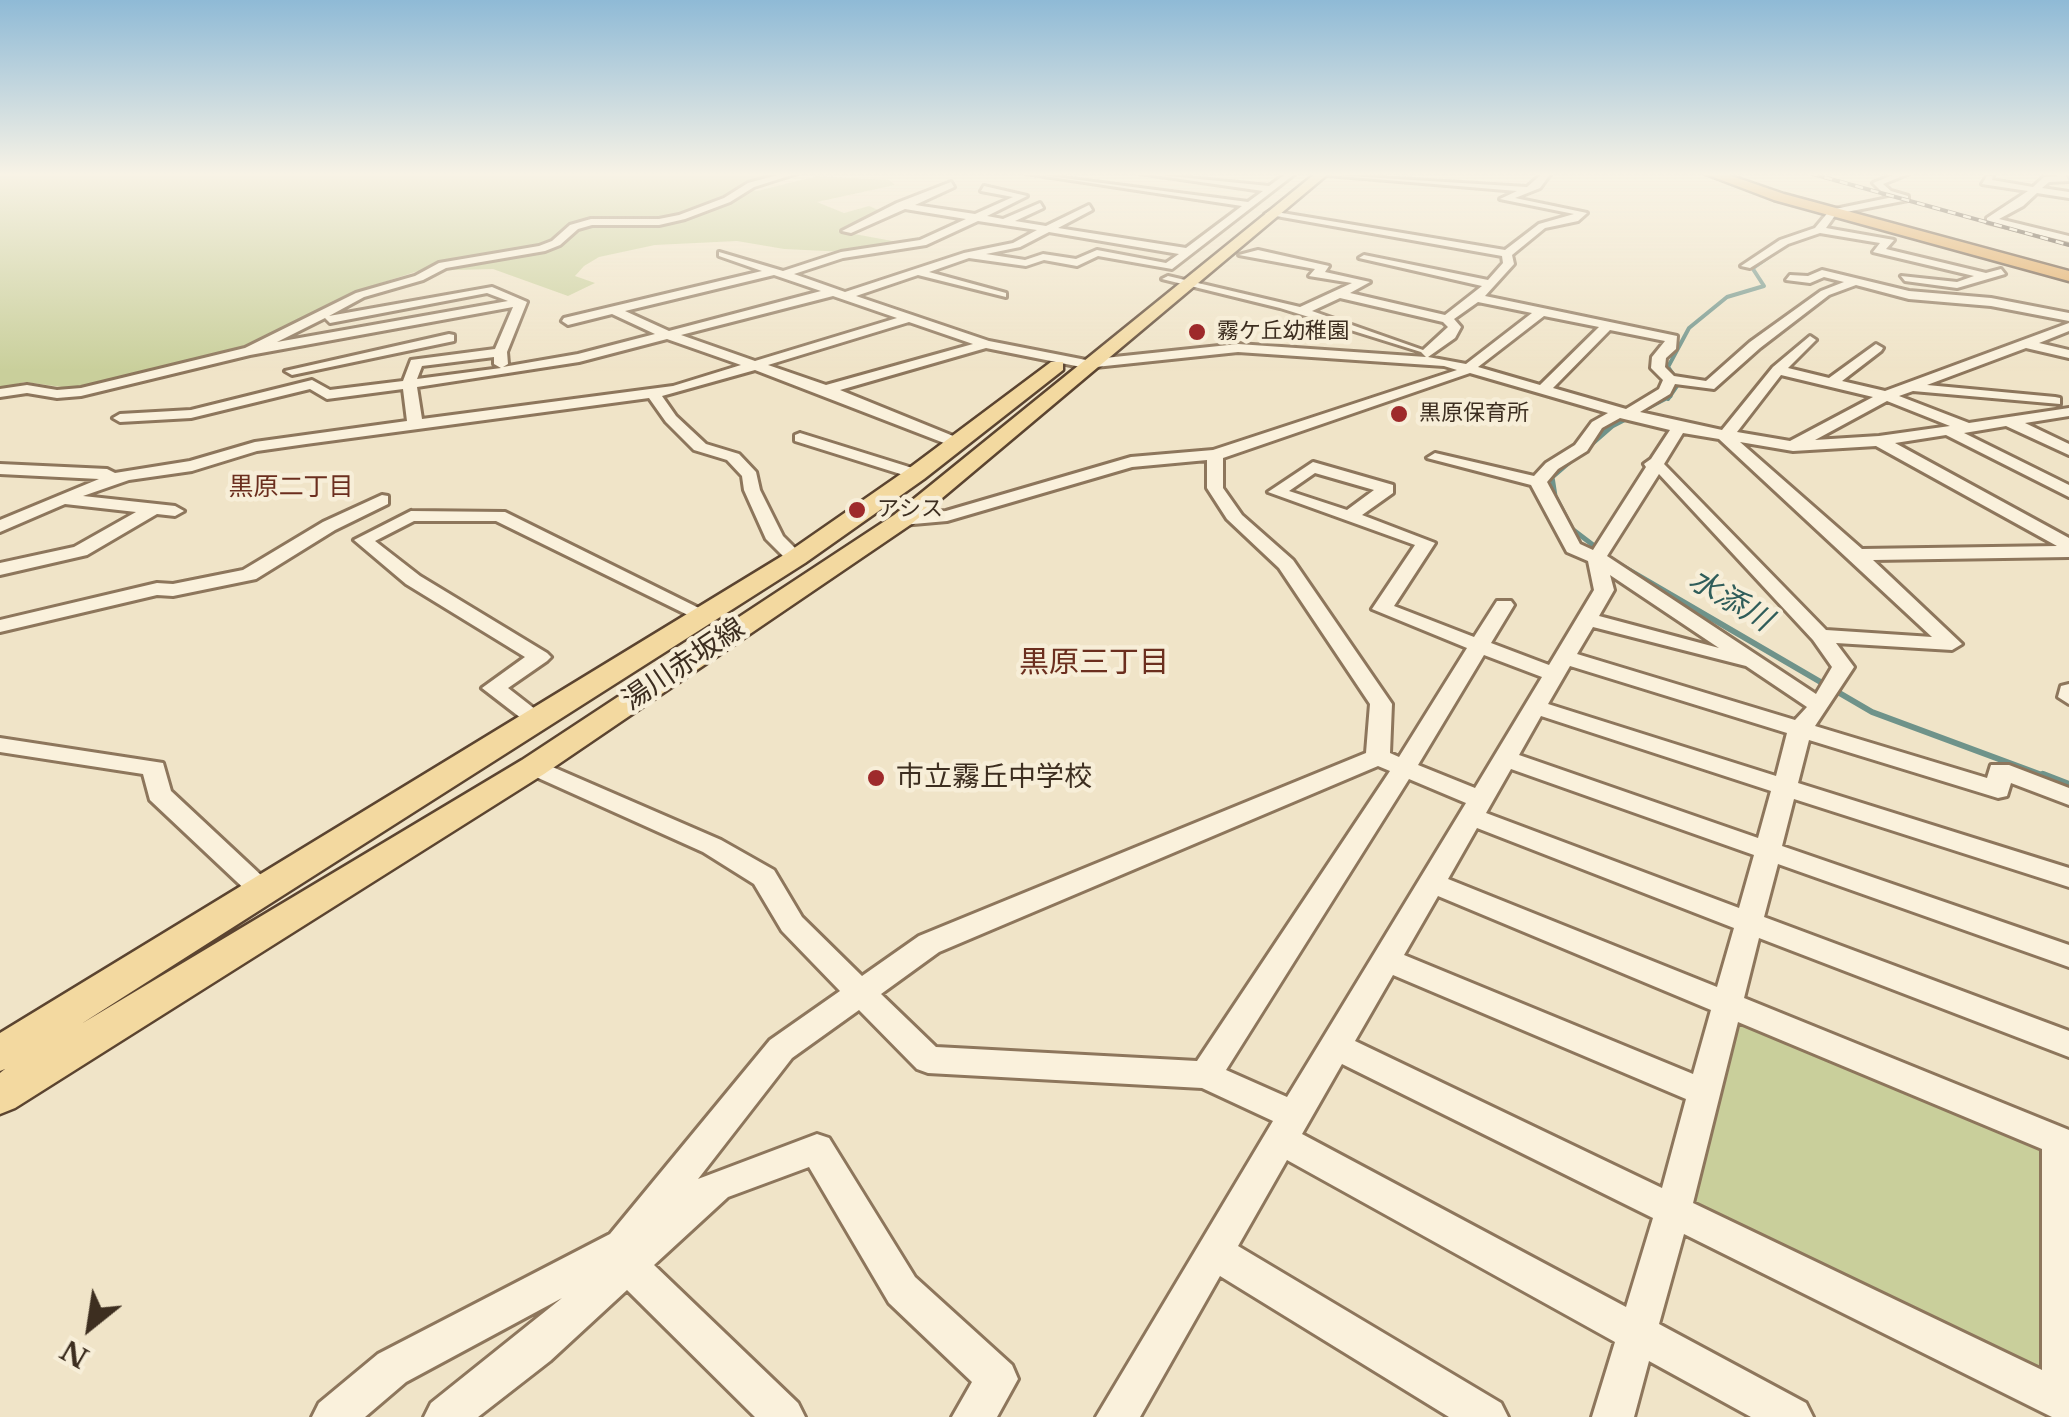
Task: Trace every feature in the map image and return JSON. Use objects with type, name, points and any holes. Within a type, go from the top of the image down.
[{"type":"highway","points":[[1941,239],[2069,274]]},
{"type":"main road","name":"湯川赤坂線","points":[[1178,280],[1222,239]]},
{"type":"main road","name":"湯川赤坂線","points":[[0,1054],[796,558],[1075,362],[1228,239]]},
{"type":"main road","name":"湯川赤坂線","points":[[0,1095],[533,767],[902,520],[996,445],[1075,362]]},
{"type":"street","points":[[250,351],[360,295],[419,278],[443,265],[541,249],[560,239]]},
{"type":"street","points":[[568,321],[776,274],[841,255],[928,239]]},
{"type":"street","points":[[312,384],[327,395],[580,358],[838,294],[1027,239]]},
{"type":"street","points":[[1113,239],[1188,252]]},
{"type":"street","points":[[968,255],[1026,264],[1044,257],[1076,263],[1097,252],[1168,267],[1207,239]]},
{"type":"street","points":[[1422,239],[1508,259]]},
{"type":"street","points":[[1447,319],[1476,298],[1528,239]]},
{"type":"street","points":[[1746,266],[1792,239]]},
{"type":"street","points":[[1873,239],[1890,242],[1877,250],[1986,276]]},
{"type":"street","points":[[1429,249],[1508,259]]},
{"type":"street","points":[[1244,255],[1258,253],[1325,268],[1313,274],[1364,282],[1299,312]]},
{"type":"street","points":[[723,254],[986,344],[1075,362],[1238,348],[1428,356],[1455,327],[1447,319],[1340,294]]},
{"type":"street","points":[[1364,258],[1494,280]]},
{"type":"street","points":[[1413,260],[1494,280]]},
{"type":"street","points":[[1890,282],[1948,267]]},
{"type":"street","points":[[918,272],[1002,295]]},
{"type":"street","points":[[1905,278],[1956,285],[2001,272]]},
{"type":"street","points":[[1790,278],[1810,280],[1822,273],[1909,295],[1991,302],[2069,317]]},
{"type":"street","points":[[1178,280],[1299,312],[1428,356],[1622,414],[1725,437],[1793,446],[1879,441],[2010,422],[2064,407]]},
{"type":"street","points":[[1476,298],[1672,338],[1669,348],[1659,357],[1658,368],[1670,379],[1709,386],[1755,345],[1825,293],[1856,281]]},
{"type":"street","points":[[306,324],[488,290],[521,302]]},
{"type":"street","points":[[0,393],[27,389],[57,394],[81,392],[250,351],[521,302]]},
{"type":"street","points":[[501,372],[500,352],[521,302]]},
{"type":"street","points":[[613,310],[665,334],[826,390],[957,443]]},
{"type":"street","points":[[902,520],[946,516],[1131,462],[1215,455],[1462,372],[1542,312]]},
{"type":"street","points":[[438,360],[461,314]]},
{"type":"street","points":[[0,470],[126,475],[192,466],[255,448],[653,394],[908,318]]},
{"type":"street","points":[[1542,391],[1608,325]]},
{"type":"street","points":[[1793,446],[1886,396],[1914,389],[2069,326]]},
{"type":"street","points":[[292,371],[448,338]]},
{"type":"street","points":[[1725,437],[1778,370],[1810,340]]},
{"type":"street","points":[[826,390],[986,344]]},
{"type":"street","points":[[2027,344],[2069,354]]},
{"type":"street","points":[[1831,383],[1876,348]]},
{"type":"street","points":[[415,425],[409,383],[416,363],[500,352]]},
{"type":"street","points":[[1778,370],[1886,396],[1970,428]]},
{"type":"street","points":[[1962,370],[1980,375]]},
{"type":"street","points":[[120,418],[191,414],[354,374]]},
{"type":"street","points":[[1538,482],[1552,466],[1580,448],[1597,425],[1665,390],[1670,379]]},
{"type":"street","points":[[1998,381],[2064,407]]},
{"type":"street","points":[[1914,389],[2064,407]]},
{"type":"street","points":[[653,394],[700,447],[732,457],[750,476],[752,490],[770,529],[788,554],[796,558]]},
{"type":"street","points":[[2010,422],[2069,450]]},
{"type":"street","points":[[1129,1412],[1288,1128],[1604,590],[1596,558],[1652,464],[1679,428]]},
{"type":"street","points":[[1949,431],[2069,492]]},
{"type":"street","points":[[1725,437],[1952,644],[1820,636]]},
{"type":"street","points":[[800,438],[916,474]]},
{"type":"street","points":[[1879,441],[2069,548]]},
{"type":"street","points":[[1215,455],[1215,488],[1236,519],[1286,564],[1381,704],[1390,762]]},
{"type":"street","points":[[1436,458],[1538,482],[1573,548],[1596,558],[1820,706]]},
{"type":"street","points":[[1613,1417],[1673,1211],[1800,728],[1820,706],[1843,667],[1820,636],[1652,464]]},
{"type":"street","points":[[1349,516],[1387,489],[1313,466],[1276,492],[1426,543],[1382,609],[1480,646],[1800,728],[1998,790],[2000,770],[2069,797]]},
{"type":"street","points":[[0,490],[34,472]]},
{"type":"street","points":[[0,527],[126,475]]},
{"type":"street","points":[[62,499],[175,511]]},
{"type":"street","points":[[0,626],[157,588],[174,590],[249,576],[329,526],[382,500]]},
{"type":"street","points":[[0,569],[80,552],[154,508]]},
{"type":"street","points":[[538,720],[492,688],[540,658],[413,580],[363,540],[410,516],[499,516],[704,616]]},
{"type":"street","points":[[1857,555],[2069,548]]},
{"type":"street","points":[[1205,1074],[1340,870],[1390,762],[1480,646],[1504,605]]},
{"type":"street","points":[[1586,619],[1760,665]]},
{"type":"street","points":[[1535,706],[2069,878]]},
{"type":"street","points":[[0,746],[154,768],[159,794],[264,890]]},
{"type":"street","points":[[1504,758],[2069,956]]},
{"type":"street","points":[[333,1417],[392,1368],[623,1246],[781,1049],[858,990],[929,944],[1390,762],[1477,809],[1747,921],[2069,1044]]},
{"type":"street","points":[[533,767],[712,846],[764,878],[792,924],[928,1060],[1205,1074],[1288,1128],[1792,1417]]},
{"type":"street","points":[[1336,1046],[2065,1402],[2064,1143],[1433,882]]},
{"type":"street","points":[[1387,960],[1703,1092]]},
{"type":"street","points":[[466,1411],[716,1186],[817,1148],[902,1290],[998,1379],[972,1417]]},
{"type":"street","points":[[1216,1254],[1487,1417]]},
{"type":"street","points":[[627,1265],[784,1417]]},
{"type":"green space","points":[[0,239],[882,239],[898,242],[846,252],[784,249],[737,241],[655,245],[599,257],[575,276],[595,283],[568,296],[493,269],[418,271],[372,286],[322,308],[286,332],[234,351],[110,383],[69,388],[25,382],[0,388]]},
{"type":"green space","points":[[1736,1013],[2045,1143],[2045,1373],[1697,1207],[1697,1176]]},
{"type":"waterway","name":"水添川","points":[[1753,269],[1791,242]]},
{"type":"waterway","name":"水添川","points":[[1675,377],[1668,367],[1689,328],[1727,297],[1764,286],[1753,269]]},
{"type":"waterway","name":"水添川","points":[[1668,399],[1679,383]]},
{"type":"waterway","name":"水添川","points":[[1588,447],[1612,426],[1670,396]]},
{"type":"waterway","name":"水添川","points":[[1574,458],[1552,477],[1555,496],[1572,529],[1618,564]]},
{"type":"waterway","name":"水添川","points":[[1613,561],[1618,564]]},
{"type":"waterway","name":"水添川","points":[[1618,564],[1872,712],[2050,778]]},
{"type":"waterway","name":"水添川","points":[[2043,775],[2069,785]]},
{"type":"railway","points":[[2048,239],[2069,245]]},
{"type":"place","name":"霧ケ丘幼稚園","points":[[1197,332]]},
{"type":"place","name":"黒原保育所","points":[[1399,414]]},
{"type":"place","name":"アシス","points":[[857,510]]},
{"type":"place","name":"市立霧丘中学校","points":[[876,778]]},
{"type":"district","name":"黒原二丁目","points":[[291,488]]},
{"type":"district","name":"黒原三丁目","points":[[1094,664]]}]
